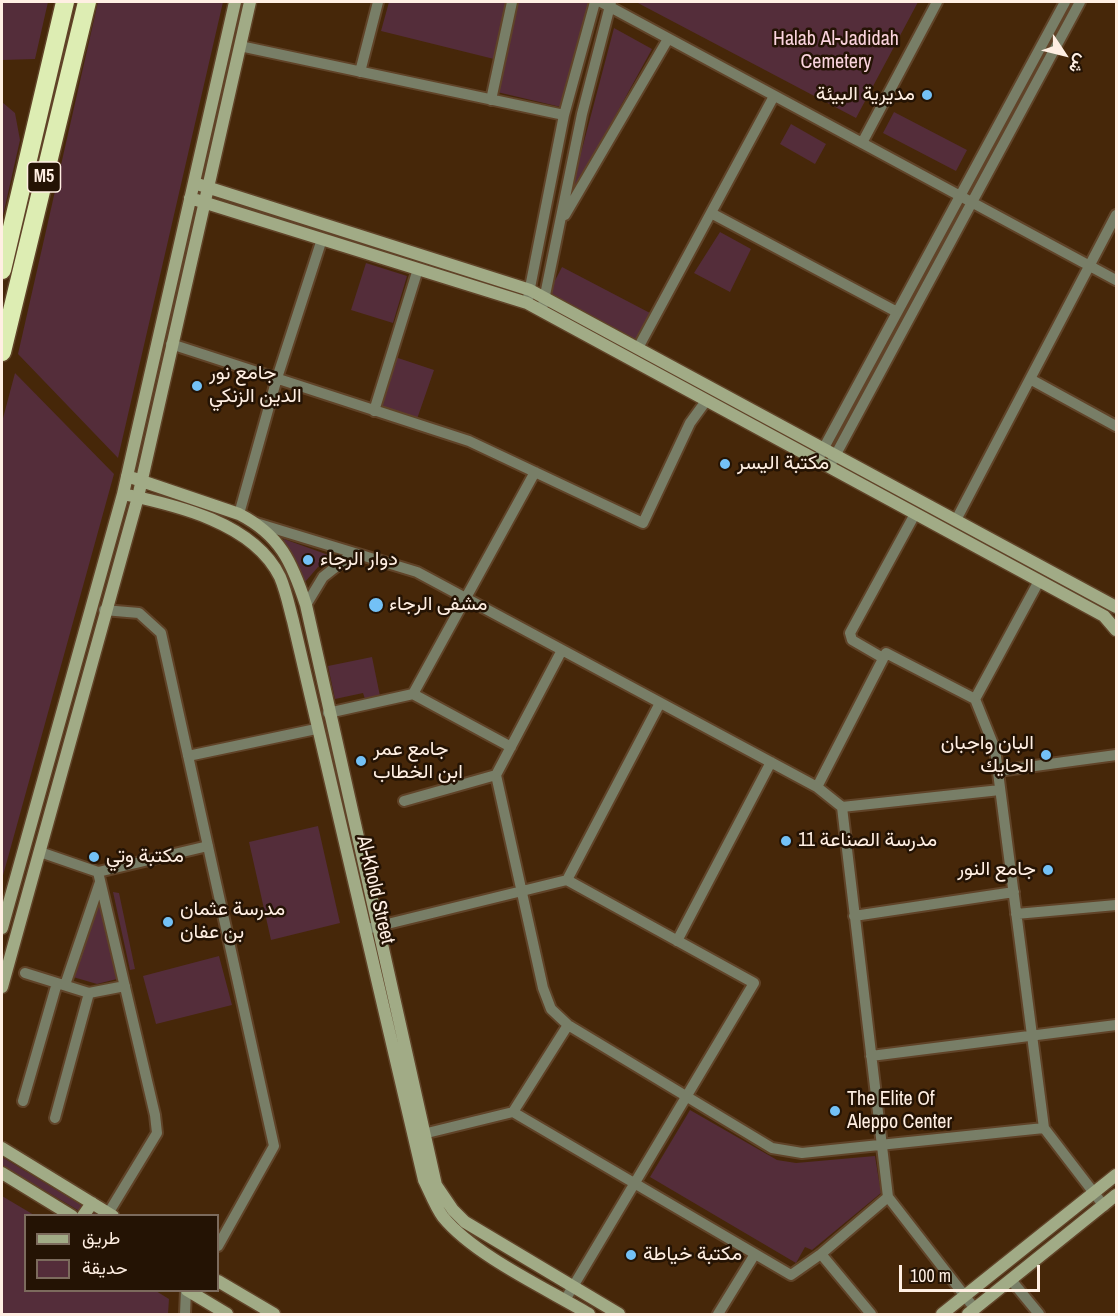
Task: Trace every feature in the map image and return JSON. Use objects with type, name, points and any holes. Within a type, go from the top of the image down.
[{"type":"highway","name":"M5","points":[[2,270],[65,2]]},
{"type":"highway","name":"M5","points":[[2,352],[87,2]]},
{"type":"street","points":[[2,928],[123,494],[235,2]]},
{"type":"street","points":[[2,987],[104,610],[138,497],[250,2]]},
{"type":"street","points":[[360,72],[378,2]]},
{"type":"street","points":[[491,100],[512,2]]},
{"type":"street","points":[[527,303],[564,116],[595,2]]},
{"type":"street","points":[[862,143],[937,2]]},
{"type":"street","points":[[817,461],[1065,2]]},
{"type":"street","points":[[829,467],[1080,2]]},
{"type":"street","points":[[542,311],[582,114],[608,3],[668,39],[1116,280]]},
{"type":"street","points":[[560,223],[668,39]]},
{"type":"street","points":[[240,46],[564,116]]},
{"type":"street","points":[[638,348],[774,96]]},
{"type":"street","points":[[194,183],[530,290],[1116,607]]},
{"type":"street","points":[[190,198],[527,303],[1104,616],[1116,630]]},
{"type":"street","points":[[711,213],[897,312]]},
{"type":"street","points":[[956,520],[1116,215]]},
{"type":"street","points":[[239,514],[277,378],[322,239]]},
{"type":"street","points":[[374,411],[418,269]]},
{"type":"street","points":[[171,344],[469,441],[643,523],[690,423],[706,401]]},
{"type":"street","points":[[1030,379],[1116,426]]},
{"type":"street","points":[[413,694],[535,472]]},
{"type":"street","points":[[127,476],[239,514],[256,523],[417,572],[817,787],[842,807],[1000,790]]},
{"type":"street","name":"Al-Khold Street","points":[[123,494],[213,521],[255,545],[279,576],[293,621],[316,729],[419,1163],[437,1207],[454,1229],[471,1242],[588,1314]]},
{"type":"street","points":[[903,507],[910,495]]},
{"type":"street","points":[[884,658],[852,640],[850,633],[915,514]]},
{"type":"street","points":[[256,523],[281,547],[296,573],[306,604],[328,713],[436,1185],[453,1210],[481,1233],[619,1314]]},
{"type":"street","points":[[306,604],[323,578],[352,554]]},
{"type":"street","points":[[975,699],[1038,581]]},
{"type":"street","points":[[104,610],[139,613],[161,633],[274,1146],[219,1244]]},
{"type":"street","points":[[293,621],[309,618]]},
{"type":"street","points":[[562,650],[496,775],[520,891],[543,988],[551,1009],[568,1025],[686,1097],[783,1152],[802,1153],[881,1143],[1044,1128]]},
{"type":"street","points":[[817,787],[886,653],[975,699],[995,749],[1044,1128],[1104,1206]]},
{"type":"street","points":[[328,713],[413,694],[511,747]]},
{"type":"street","points":[[567,880],[660,703]]},
{"type":"street","points":[[188,756],[316,729]]},
{"type":"street","points":[[998,771],[1116,755]]},
{"type":"street","points":[[677,941],[771,762]]},
{"type":"street","points":[[404,801],[496,775]]},
{"type":"street","points":[[842,807],[888,1197],[965,1296],[972,1312],[1116,1196]]},
{"type":"street","points":[[40,852],[99,877],[208,846]]},
{"type":"street","points":[[23,1101],[99,877]]},
{"type":"street","points":[[2,1148],[111,1214],[157,1132],[99,877]]},
{"type":"street","points":[[364,930],[567,880],[754,983],[565,1300]]},
{"type":"street","points":[[854,916],[1014,892]]},
{"type":"street","points":[[1016,914],[1116,905]]},
{"type":"street","points":[[25,973],[89,993],[125,986]]},
{"type":"street","points":[[55,1118],[89,993]]},
{"type":"street","points":[[423,1134],[513,1112],[568,1025]]},
{"type":"street","points":[[871,1056],[1116,1026]]},
{"type":"street","points":[[513,1112],[791,1275],[820,1254],[888,1197]]},
{"type":"street","points":[[2,1173],[70,1214]]},
{"type":"street","points":[[942,1314],[1116,1175]]},
{"type":"street","points":[[84,1214],[92,1203]]},
{"type":"street","points":[[718,1314],[755,1254]]},
{"type":"street","points":[[820,1254],[871,1314]]},
{"type":"street","points":[[1011,1280],[1039,1314]]},
{"type":"street","points":[[219,1282],[274,1314]]},
{"type":"street","points":[[185,1314],[187,1292]]},
{"type":"street","points":[[190,1292],[227,1314]]},
{"type":"green space","points":[[2,2],[48,2],[35,59],[2,60]]},
{"type":"green space","points":[[98,2],[223,2],[118,458],[18,354]]},
{"type":"green space","points":[[389,2],[507,2],[494,59],[381,31]]},
{"type":"green space","points":[[518,2],[589,2],[565,108],[497,92]]},
{"type":"green space","name":"Halab Al-Jadidah Cemetery","points":[[636,2],[918,2],[856,118]]},
{"type":"green space","points":[[614,28],[652,49],[568,202]]},
{"type":"green space","points":[[2,102],[15,113],[20,140],[2,220]]},
{"type":"green space","points":[[894,112],[967,150],[956,171],[883,133]]},
{"type":"green space","points":[[791,124],[826,144],[815,164],[780,144]]},
{"type":"green space","points":[[720,232],[751,249],[730,292],[694,273]]},
{"type":"green space","points":[[366,263],[407,276],[393,323],[351,310]]},
{"type":"green space","points":[[562,267],[650,313],[635,341],[547,296]]},
{"type":"green space","points":[[395,357],[434,370],[417,419],[378,406]]},
{"type":"green space","points":[[15,373],[114,474],[2,879],[2,422]]},
{"type":"green space","points":[[284,539],[334,557],[318,567],[305,582],[282,542]]},
{"type":"green space","points":[[372,657],[380,696],[365,699],[363,693],[335,699],[328,666]]},
{"type":"green space","points":[[318,826],[340,923],[271,940],[249,842]]},
{"type":"green space","points":[[113,892],[119,893],[135,969],[130,970]]},
{"type":"green space","points":[[98,894],[117,979],[97,984],[73,977]]},
{"type":"green space","points":[[219,956],[232,1005],[156,1024],[143,976]]},
{"type":"green space","points":[[690,1110],[777,1160],[796,1163],[875,1156],[881,1193],[812,1250],[805,1247],[796,1263],[650,1177]]},
{"type":"green space","points":[[2,1157],[96,1214],[84,1214],[2,1165]]},
{"type":"green space","points":[[2,1196],[32,1214],[24,1214],[24,1292],[158,1292],[169,1299],[168,1314],[2,1314]]},
{"type":"place","name":"مديرية البيئة","points":[[927,95]]},
{"type":"place","name":"جامع نور الدين الزنكي","points":[[197,386]]},
{"type":"place","name":"مكتبة اليسر","points":[[725,464]]},
{"type":"place","name":"دوار الرجاء","points":[[308,560]]},
{"type":"place","name":"مشفى الرجاء","points":[[376,605]]},
{"type":"place","name":"البان واجبان الحايك","points":[[1046,755]]},
{"type":"place","name":"جامع عمر ابن الخطاب","points":[[361,761]]},
{"type":"place","name":"مدرسة الصناعة 11","points":[[786,841]]},
{"type":"place","name":"مكتبة وتي","points":[[94,857]]},
{"type":"place","name":"جامع النور","points":[[1048,870]]},
{"type":"place","name":"مدرسة عثمان بن عفان","points":[[168,922]]},
{"type":"place","name":"The Elite Of Aleppo Center","points":[[835,1111]]},
{"type":"place","name":"مكتبة خياطة","points":[[631,1255]]}]
